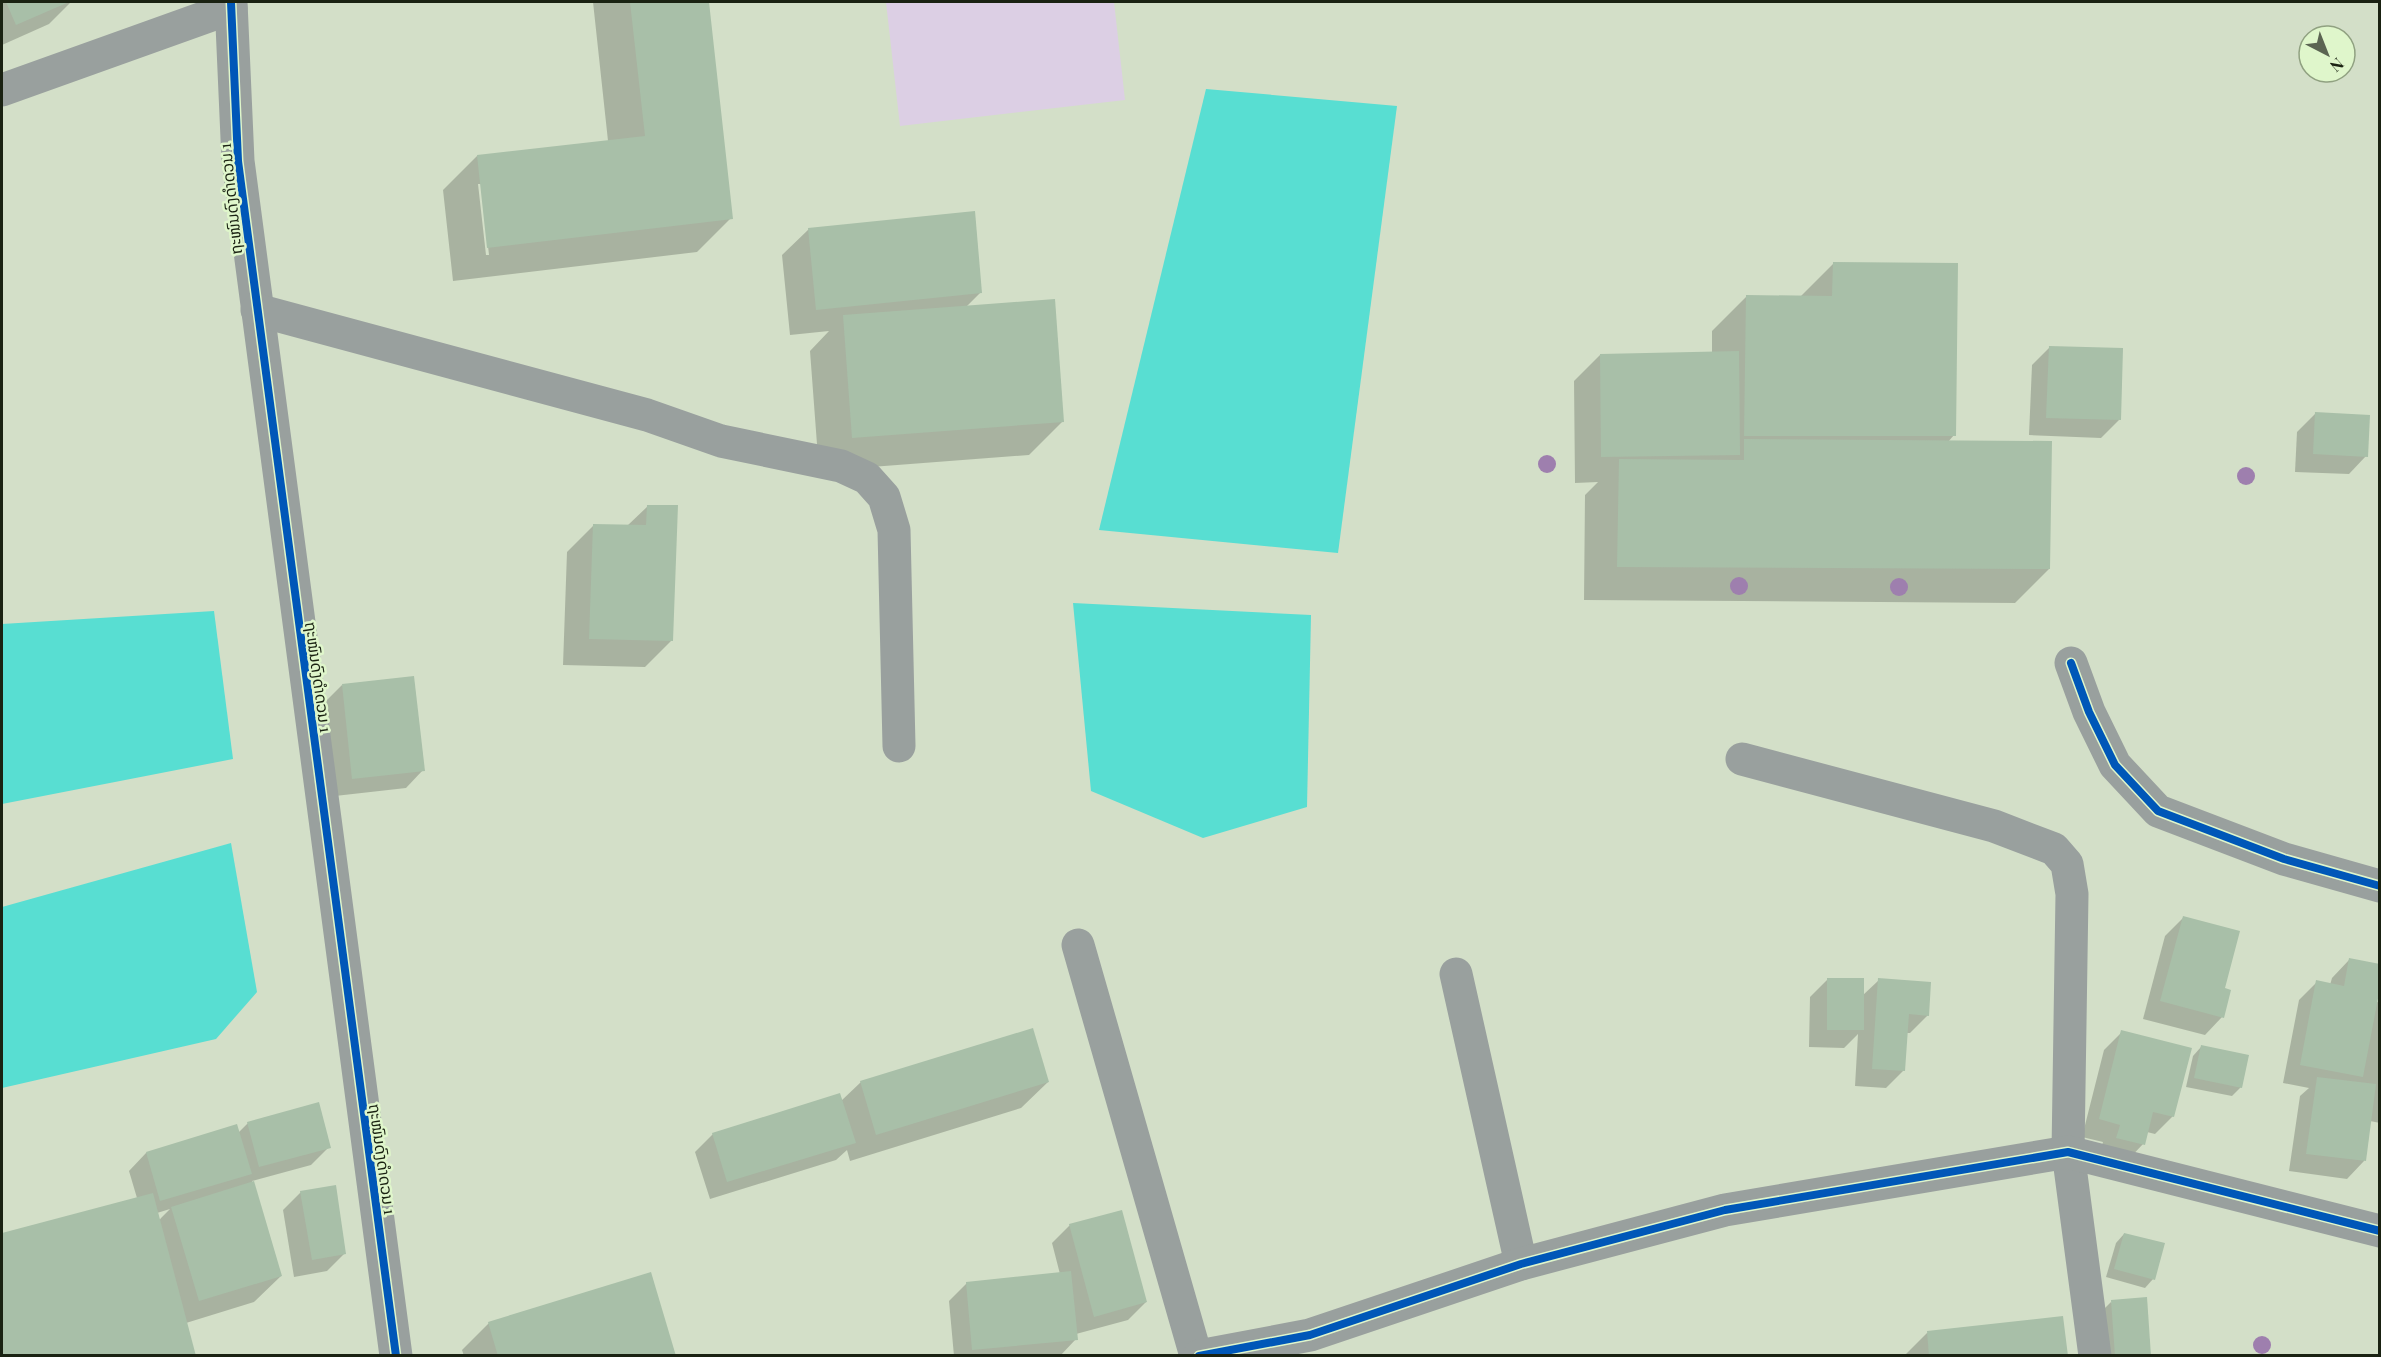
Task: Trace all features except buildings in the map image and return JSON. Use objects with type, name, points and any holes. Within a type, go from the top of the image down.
[{"type":"street","points":[[2,90],[231,5]]},
{"type":"street","name":"ຖະໜົນດົງດຳດວນ 1","points":[[231,5],[238,160],[396,1356]]},
{"type":"street","points":[[257,310],[647,415],[720,441],[841,466],[867,478],[884,497],[894,530],[899,746]]},
{"type":"street","points":[[2071,663],[2089,712],[2115,765],[2158,811],[2284,859],[2379,886]]},
{"type":"street","points":[[1742,759],[1994,826],[2054,849],[2067,864],[2072,894],[2068,1152],[2095,1356]]},
{"type":"street","points":[[1078,945],[1197,1356],[1313,1345],[1521,1264],[1725,1210],[2068,1152],[2379,1230]]},
{"type":"street","points":[[1456,974],[1521,1264]]},
{"type":"shaded area","points":[[886,2],[1114,2],[1125,100],[900,126]]},
{"type":"water","points":[[1206,89],[1397,106],[1338,553],[1099,530]]},
{"type":"water","points":[[1073,603],[1311,615],[1307,807],[1203,838],[1091,791]]},
{"type":"water","points":[[214,611],[233,759],[2,804],[2,624]]},
{"type":"water","points":[[231,843],[257,992],[216,1039],[2,1088],[2,907]]},
{"type":"cycle path","points":[[231,2],[238,161],[396,1356]]},
{"type":"cycle path","points":[[2071,663],[2089,712],[2115,765],[2158,811],[2284,859],[2380,886]]},
{"type":"cycle path","points":[[1199,1356],[1310,1335],[1521,1264],[1725,1210],[2068,1152],[2380,1231]]}]
